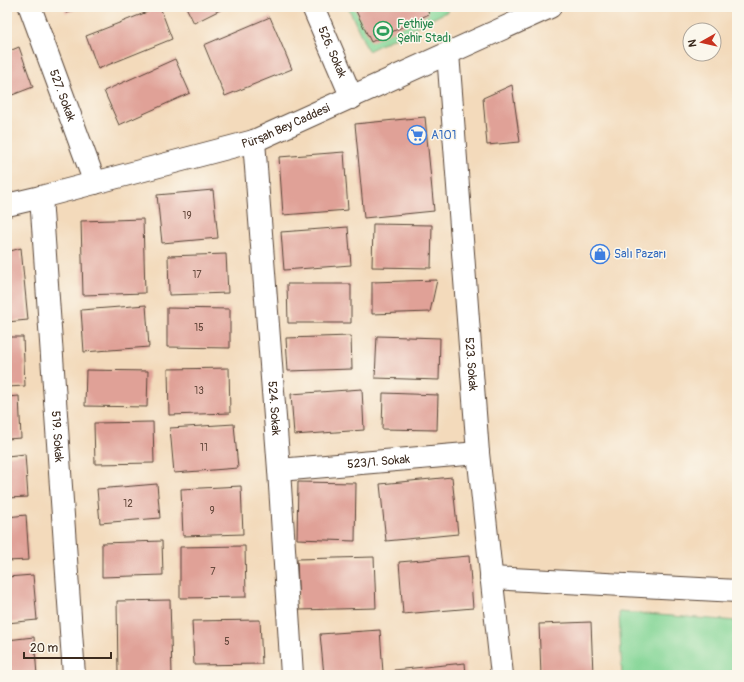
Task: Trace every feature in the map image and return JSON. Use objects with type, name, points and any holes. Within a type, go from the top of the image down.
[{"type":"street","name":"527. Sokak","points":[[30,7],[95,183]]},
{"type":"street","name":"526. Sokak","points":[[313,7],[352,98]]},
{"type":"street","name":"Pürşah Bey Caddesi","points":[[7,206],[254,141],[352,98],[550,7]]},
{"type":"street","name":"523. Sokak","points":[[448,53],[478,453],[502,675]]},
{"type":"street","name":"524. Sokak","points":[[254,141],[292,675]]},
{"type":"street","name":"519. Sokak","points":[[41,197],[74,675]]},
{"type":"street","name":"523/1. Sokak","points":[[278,470],[478,453]]},
{"type":"street","points":[[491,578],[737,591]]},
{"type":"green space","name":"Fethiye Şehir Stadı","points":[[348,7],[447,7],[448,11],[368,51]]},
{"type":"green space","points":[[619,612],[737,621],[737,675],[622,675]]},
{"type":"building","points":[[64,7],[83,7],[66,13]]},
{"type":"building","points":[[160,7],[172,39],[98,69],[86,36]]},
{"type":"building","points":[[186,7],[226,7],[194,23]]},
{"type":"building","name":"Fethiye Şehir Stadı","points":[[354,7],[426,7],[429,14],[371,42]]},
{"type":"building","points":[[270,17],[292,69],[225,96],[204,45]]},
{"type":"building","points":[[19,47],[33,87],[7,97],[7,52]]},
{"type":"building","points":[[175,59],[190,93],[119,125],[104,91]]},
{"type":"building","points":[[512,85],[520,142],[487,145],[483,98]]},
{"type":"building","points":[[425,117],[434,211],[364,218],[355,124]]},
{"type":"building","points":[[344,152],[348,210],[283,215],[279,157]]},
{"type":"building","points":[[213,190],[218,238],[162,243],[157,195]]},
{"type":"building","points":[[143,219],[145,293],[83,295],[81,221]]},
{"type":"building","points":[[373,224],[432,225],[431,268],[372,267]]},
{"type":"building","points":[[348,227],[351,265],[284,270],[281,232]]},
{"type":"building","points":[[21,248],[28,320],[7,322],[7,252]]},
{"type":"building","points":[[226,254],[228,293],[169,295],[168,256]]},
{"type":"building","points":[[437,280],[430,312],[372,314],[372,282]]},
{"type":"building","points":[[287,284],[351,284],[351,323],[288,323]]},
{"type":"building","points":[[146,305],[149,347],[84,352],[81,310]]},
{"type":"building","points":[[167,308],[230,309],[230,348],[167,347]]},
{"type":"building","points":[[351,336],[352,369],[288,371],[286,338]]},
{"type":"building","points":[[377,336],[440,338],[439,380],[375,378]]},
{"type":"building","points":[[7,337],[23,337],[25,386],[7,387]]},
{"type":"building","points":[[229,368],[230,413],[169,415],[168,369]]},
{"type":"building","points":[[86,370],[148,371],[147,407],[85,406]]},
{"type":"building","points":[[362,389],[364,430],[294,435],[291,394]]},
{"type":"building","points":[[383,393],[438,395],[437,430],[382,429]]},
{"type":"building","points":[[19,396],[21,438],[7,439],[7,397]]},
{"type":"building","points":[[153,422],[154,463],[95,464],[94,423]]},
{"type":"building","points":[[234,424],[238,468],[174,473],[170,428]]},
{"type":"building","points":[[25,454],[28,497],[7,498],[7,456]]},
{"type":"building","points":[[452,477],[458,534],[386,541],[380,484]]},
{"type":"building","points":[[298,482],[356,483],[355,541],[297,539]]},
{"type":"building","points":[[157,484],[160,518],[100,523],[97,489]]},
{"type":"building","points":[[241,486],[243,534],[183,536],[181,489]]},
{"type":"building","points":[[26,515],[29,560],[7,561],[7,517]]},
{"type":"building","points":[[162,541],[163,575],[102,577],[102,543]]},
{"type":"building","points":[[245,546],[246,597],[180,598],[180,547]]},
{"type":"building","points":[[469,556],[473,608],[403,614],[399,562]]},
{"type":"building","points":[[374,557],[376,608],[299,610],[297,559]]},
{"type":"building","points":[[33,575],[37,620],[7,623],[7,577]]},
{"type":"building","points":[[170,600],[172,675],[118,675],[117,601]]},
{"type":"building","points":[[260,620],[262,664],[194,665],[192,621]]},
{"type":"building","points":[[591,622],[593,675],[541,675],[539,624]]},
{"type":"building","points":[[380,630],[383,673],[362,675],[324,675],[320,634]]},
{"type":"building","points":[[34,637],[37,675],[7,675],[7,640]]},
{"type":"building","points":[[465,663],[466,675],[395,675],[394,670]]},
{"type":"place","name":"Fethiye Şehir Stadı","points":[[383,31]]},
{"type":"place","name":"A101","points":[[417,135]]},
{"type":"place","name":"Salı Pazarı","points":[[600,254]]}]
